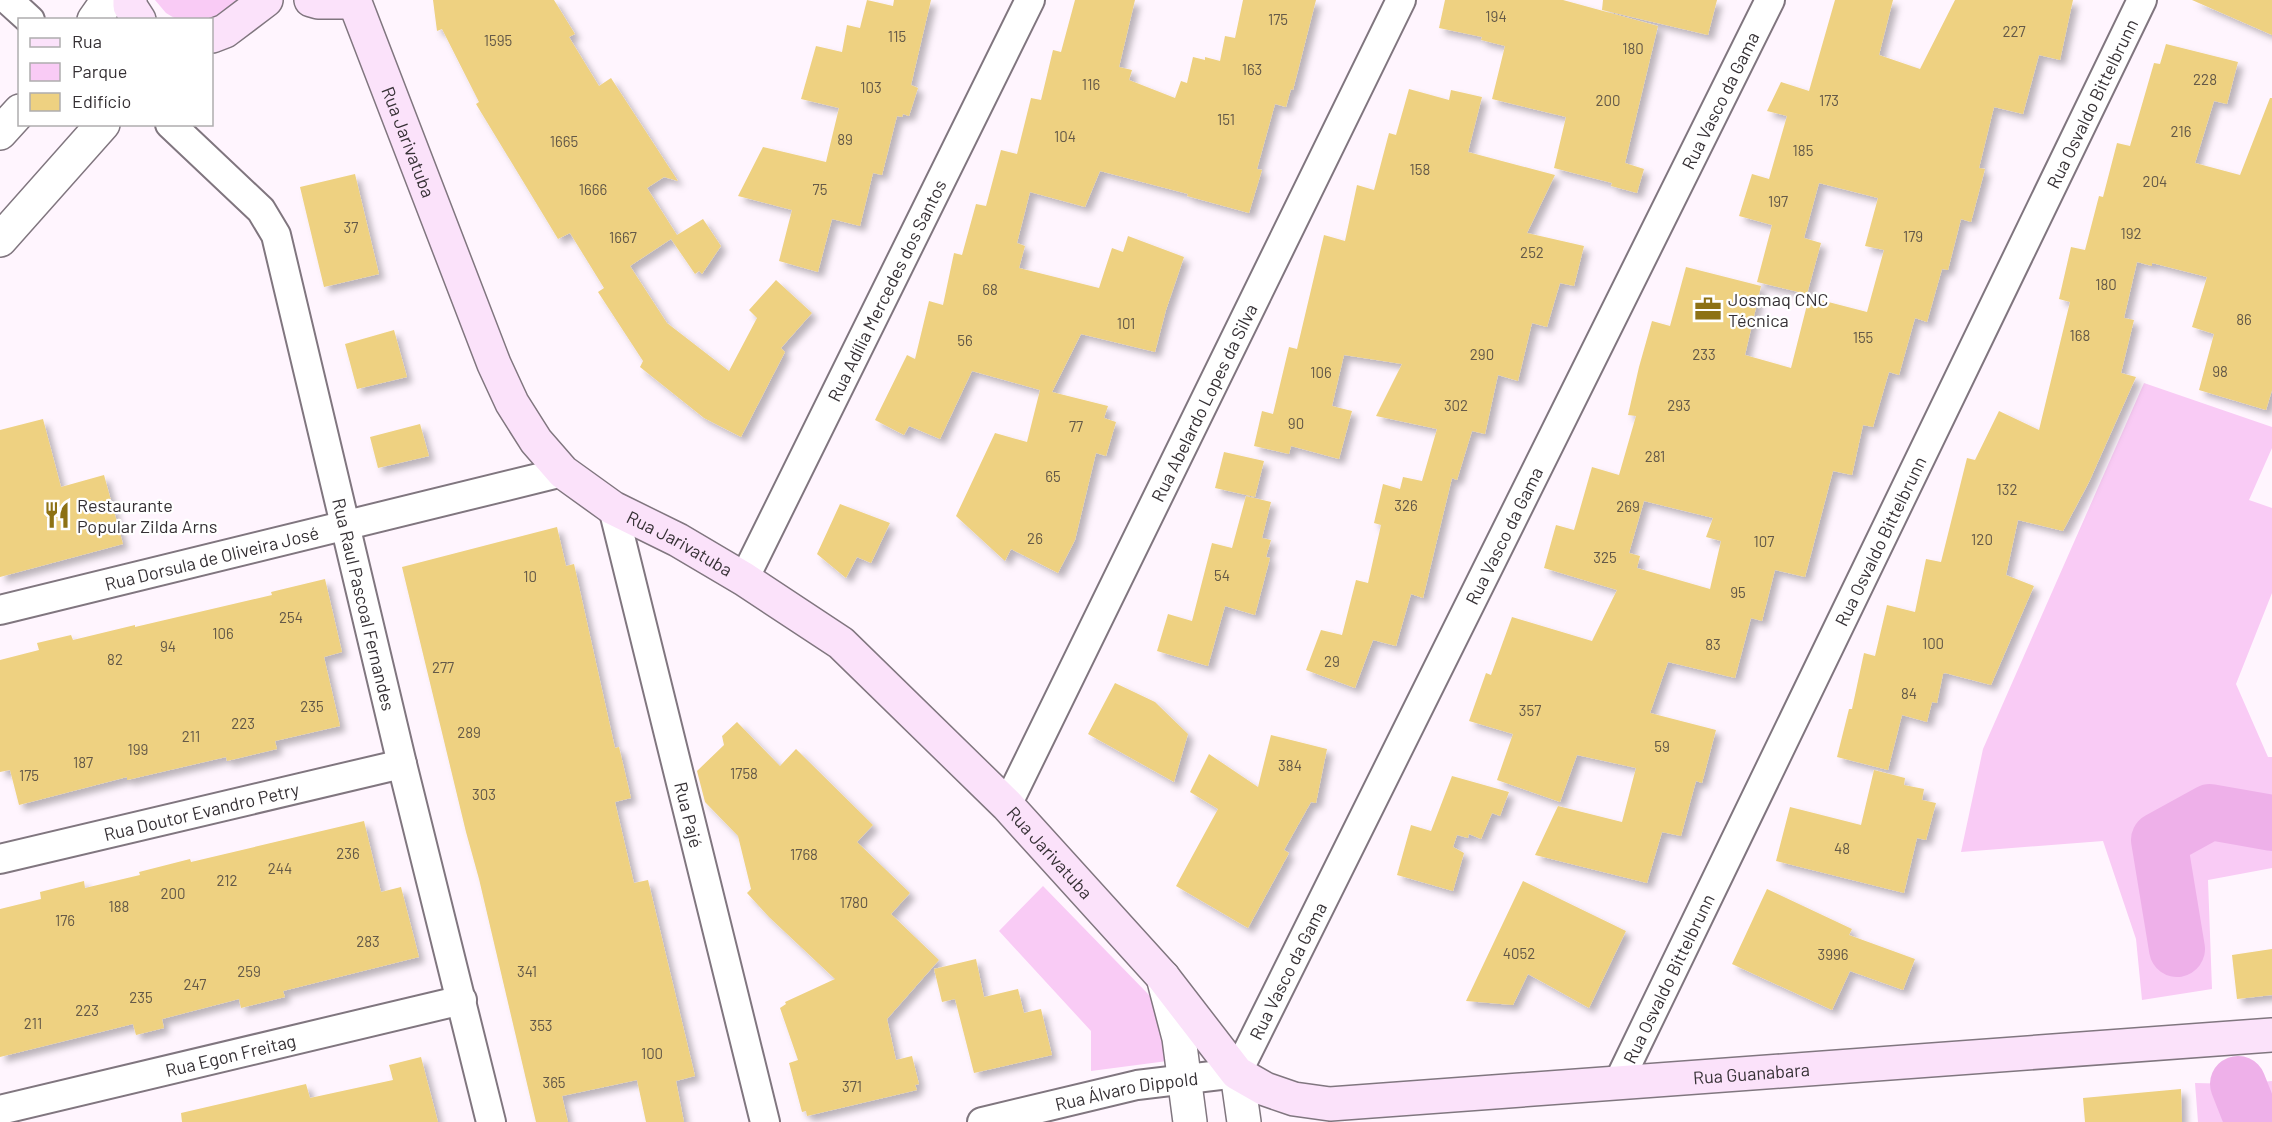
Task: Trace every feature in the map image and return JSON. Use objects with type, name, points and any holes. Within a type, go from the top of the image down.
[{"type":"main road","points":[[130,0],[130,6],[138,18]]},
{"type":"main road","points":[[213,36],[225,31],[266,0]]},
{"type":"main road","name":"Rua Jarivatuba","points":[[311,0],[318,2],[354,1],[494,364],[512,404],[536,441],[563,472],[613,508],[678,540],[744,579],[841,643],[1007,805],[1163,977],[1237,1073]]},
{"type":"main road","name":"Rua Guanabara","points":[[1237,1073],[1265,1089],[1294,1099],[1319,1113],[1618,1083],[2272,1035]]},
{"type":"street","points":[[8,0],[28,18]]},
{"type":"street","points":[[95,18],[108,0]]},
{"type":"street","name":"Rua Adília Mercedes dos Santos","points":[[744,579],[1030,0]]},
{"type":"street","name":"Rua Abelardo Lopes da Silva","points":[[1007,805],[1401,0]]},
{"type":"street","name":"Rua Vasco da Gama","points":[[1237,1073],[1770,0]]},
{"type":"street","name":"Rua Osvaldo Bittelbrunn","points":[[1618,1083],[2142,0]]},
{"type":"street","points":[[0,133],[18,113]]},
{"type":"street","points":[[0,240],[101,126]]},
{"type":"street","name":"Rua Raul Pascoal Fernandes","points":[[172,126],[261,210],[276,234],[402,764],[491,1122]]},
{"type":"street","name":"Rua Dorsula de Oliveira José","points":[[0,610],[563,472]]},
{"type":"street","name":"Rua Pajé","points":[[613,508],[765,1122]]},
{"type":"street","name":"Rua Doutor Evandro Petry","points":[[0,859],[402,764]]},
{"type":"street","name":"Rua Jarivatuba","points":[[1163,977],[1179,1038],[1190,1122]]},
{"type":"street","name":"Rua Egon Freitag","points":[[0,1110],[462,1000]]},
{"type":"street","name":"Rua Álvaro Dippold","points":[[982,1122],[1137,1085],[1237,1073]]},
{"type":"street","name":"Rua Jarivatuba","points":[[1237,1073],[1244,1122]]},
{"type":"green space","points":[[155,0],[239,0],[223,14],[213,18],[174,18],[166,13]]},
{"type":"green space","points":[[2144,383],[2272,427],[2272,448],[2249,500],[2272,508],[2272,593],[2236,684],[2268,757],[2272,757],[2272,868],[2208,880],[2212,989],[2142,1000],[2136,939],[2103,841],[1961,852],[1983,749]]},
{"type":"green space","points":[[1043,886],[1149,995],[1166,1022],[1175,1060],[1091,1071],[1091,1031],[999,931]]},
{"type":"green space","points":[[2272,1081],[2272,1122],[2198,1122],[2195,1083],[2238,1084]]},
{"type":"building","points":[[433,0],[554,0],[575,34],[569,37],[599,86],[611,78],[678,181],[664,177],[647,188],[677,235],[703,219],[721,246],[702,274],[699,271],[695,274],[671,239],[630,266],[667,323],[729,371],[757,318],[749,310],[776,280],[812,313],[781,348],[785,352],[741,437],[704,418],[640,367],[643,361],[598,292],[604,288],[570,233],[558,239],[476,104],[479,102],[442,29],[437,31]]},
{"type":"building","points":[[867,0],[893,6],[894,0],[931,0],[911,85],[918,88],[909,116],[903,114],[902,117],[897,116],[882,175],[873,173],[860,226],[832,219],[818,272],[779,261],[792,210],[738,196],[763,147],[826,162],[839,108],[801,99],[816,46],[842,52],[847,25],[860,28]]},
{"type":"building","points":[[1075,0],[1135,0],[1119,67],[1132,70],[1129,80],[1175,98],[1181,81],[1187,83],[1193,57],[1220,61],[1225,36],[1235,38],[1243,0],[1316,0],[1293,90],[1291,89],[1286,107],[1275,104],[1257,169],[1262,170],[1249,213],[1100,171],[1085,207],[1030,192],[1017,243],[1025,246],[1019,268],[1099,288],[1112,248],[1123,252],[1128,236],[1184,257],[1155,352],[1081,334],[1052,392],[1108,406],[1104,418],[1116,422],[1106,456],[1096,453],[1075,540],[1058,573],[1011,549],[1005,561],[956,516],[995,433],[1027,442],[1040,390],[972,371],[940,439],[909,426],[904,435],[875,420],[907,355],[915,359],[929,301],[943,305],[954,253],[962,255],[976,204],[986,206],[1001,150],[1017,154],[1031,98],[1041,100],[1053,50],[1061,52]]},
{"type":"building","points":[[1445,0],[1563,0],[1658,26],[1625,163],[1644,169],[1637,193],[1611,186],[1612,183],[1554,168],[1566,117],[1492,99],[1505,46],[1481,40],[1482,37],[1439,28]]},
{"type":"building","points":[[1603,0],[1717,0],[1708,35],[1602,10]]},
{"type":"building","points":[[1835,0],[1893,0],[1879,55],[1920,69],[1955,0],[2073,0],[2060,60],[2039,55],[2023,114],[1994,107],[1979,168],[1985,169],[1971,222],[1961,219],[1948,270],[1942,269],[1927,322],[1915,318],[1899,375],[1889,372],[1873,427],[1863,425],[1852,475],[1833,471],[1805,577],[1775,570],[1762,621],[1751,618],[1735,678],[1668,662],[1650,713],[1716,730],[1702,783],[1696,781],[1681,836],[1662,832],[1647,883],[1535,855],[1558,806],[1622,822],[1636,768],[1577,755],[1560,802],[1497,780],[1513,734],[1469,721],[1486,673],[1491,675],[1512,617],[1592,641],[1617,590],[1544,568],[1556,525],[1574,530],[1592,467],[1619,475],[1636,416],[1628,415],[1652,321],[1670,326],[1686,267],[1761,286],[1745,355],[1791,368],[1809,297],[1867,312],[1884,250],[1865,246],[1878,198],[1819,183],[1804,238],[1821,243],[1807,294],[1757,282],[1772,225],[1739,216],[1752,174],[1769,179],[1787,116],[1767,111],[1781,82],[1809,91]],"holes":[[[1644,501],[1713,518],[1706,537],[1721,541],[1710,589],[1637,568],[1640,556],[1629,553]]]},
{"type":"building","points":[[2192,0],[2272,0],[2272,35]]},
{"type":"building","points":[[2166,44],[2238,62],[2227,104],[2214,101],[2195,163],[2240,175],[2270,98],[2272,98],[2272,390],[2266,410],[2199,390],[2214,334],[2192,327],[2207,277],[2152,263],[2152,266],[2137,262],[2124,318],[2134,320],[2121,373],[2136,377],[2089,482],[2063,531],[2018,520],[2006,575],[2034,586],[1991,685],[1943,674],[1937,703],[1932,702],[1927,722],[1902,715],[1888,770],[1837,757],[1849,709],[1852,709],[1864,653],[1875,656],[1887,605],[1915,612],[1926,559],[1941,562],[1967,458],[1975,460],[1999,411],[2039,430],[2070,302],[2059,299],[2071,247],[2085,250],[2099,196],[2103,197],[2117,143],[2130,146],[2154,63],[2160,64]]},
{"type":"building","points":[[1409,89],[1449,100],[1451,90],[1482,97],[1468,152],[1555,175],[1527,233],[1584,246],[1574,286],[1560,283],[1547,327],[1532,323],[1518,381],[1498,375],[1485,434],[1472,431],[1457,480],[1452,478],[1423,598],[1411,594],[1396,646],[1373,640],[1355,688],[1306,670],[1321,630],[1342,635],[1356,580],[1368,583],[1381,525],[1374,523],[1383,484],[1400,489],[1403,477],[1422,481],[1437,429],[1376,416],[1402,364],[1344,355],[1332,406],[1352,411],[1339,459],[1291,446],[1289,454],[1254,446],[1262,411],[1273,414],[1289,347],[1297,349],[1324,235],[1345,241],[1357,185],[1374,190],[1389,133],[1396,135]]},
{"type":"building","points":[[355,174],[379,274],[324,287],[300,187]]},
{"type":"building","points":[[394,330],[407,377],[357,389],[345,344]]},
{"type":"building","name":"Restaurante Popular Zilda Arns","points":[[43,419],[61,487],[104,475],[123,544],[0,577],[0,430]]},
{"type":"building","points":[[420,424],[429,456],[378,468],[370,437]]},
{"type":"building","points":[[1224,452],[1264,461],[1255,497],[1215,488]]},
{"type":"building","points":[[1246,496],[1271,502],[1262,538],[1271,540],[1266,557],[1270,558],[1255,615],[1225,606],[1208,666],[1157,651],[1168,614],[1192,621],[1212,543],[1232,548]]},
{"type":"building","points":[[840,504],[890,523],[871,563],[857,557],[846,578],[817,554]]},
{"type":"building","points":[[557,527],[566,566],[574,564],[615,748],[619,747],[631,798],[615,802],[634,883],[648,880],[695,1076],[676,1081],[684,1122],[646,1122],[637,1080],[562,1096],[568,1122],[536,1122],[402,567]]},
{"type":"building","points":[[325,579],[342,652],[324,657],[340,726],[275,741],[277,749],[227,761],[226,757],[127,780],[127,777],[19,805],[10,770],[0,772],[0,660],[39,650],[37,643],[71,635],[73,640],[135,625],[135,627],[272,595],[271,592]]},
{"type":"building","points":[[1115,683],[1155,702],[1188,734],[1174,782],[1088,734]]},
{"type":"building","points":[[737,722],[780,766],[796,749],[873,825],[857,842],[910,893],[891,914],[939,960],[887,1019],[896,1060],[912,1056],[919,1084],[915,1085],[917,1090],[807,1116],[806,1111],[802,1112],[789,1063],[798,1060],[780,1008],[786,1004],[785,1002],[835,979],[747,893],[751,889],[738,836],[705,802],[697,771],[724,745],[722,736]]},
{"type":"building","points":[[1271,735],[1327,749],[1316,803],[1311,802],[1284,850],[1289,853],[1248,928],[1176,886],[1218,809],[1190,792],[1209,754],[1258,787]]},
{"type":"building","points":[[1874,770],[1905,778],[1904,785],[1924,789],[1922,800],[1936,803],[1926,840],[1917,838],[1904,893],[1776,861],[1790,807],[1861,825]]},
{"type":"building","points":[[1452,776],[1509,792],[1500,816],[1492,813],[1481,839],[1469,834],[1468,838],[1457,835],[1453,847],[1464,853],[1453,891],[1397,875],[1411,825],[1431,831]]},
{"type":"building","points":[[364,821],[381,892],[401,887],[419,957],[283,991],[285,997],[241,1008],[239,999],[162,1019],[164,1028],[136,1035],[133,1024],[0,1057],[0,909],[41,899],[40,892],[84,881],[85,888],[140,875],[139,872],[190,859],[191,862]]},
{"type":"building","points":[[1523,881],[1626,931],[1589,1008],[1528,974],[1513,1005],[1466,1001]]},
{"type":"building","points":[[1767,889],[1852,929],[1849,935],[1915,959],[1903,990],[1850,971],[1832,1010],[1732,964]]},
{"type":"building","points":[[2272,949],[2272,995],[2237,999],[2232,955]]},
{"type":"building","points":[[976,959],[984,997],[1018,989],[1024,1013],[1041,1009],[1052,1055],[974,1073],[955,999],[942,1002],[934,969]]},
{"type":"building","points":[[421,1057],[438,1122],[182,1122],[181,1113],[306,1084],[310,1098],[393,1080],[389,1065]]},
{"type":"building","points":[[2181,1089],[2182,1122],[2085,1122],[2083,1098]]},
{"type":"waterway","points":[[2177,949],[2159,840],[2210,812],[2272,823]]},
{"type":"waterway","points":[[2238,1084],[2253,1122]]},
{"type":"place","name":"Josmaq CNC Técnica","points":[[1708,309]]},
{"type":"place","name":"Restaurante Popular Zilda Arns","points":[[57,515]]}]
